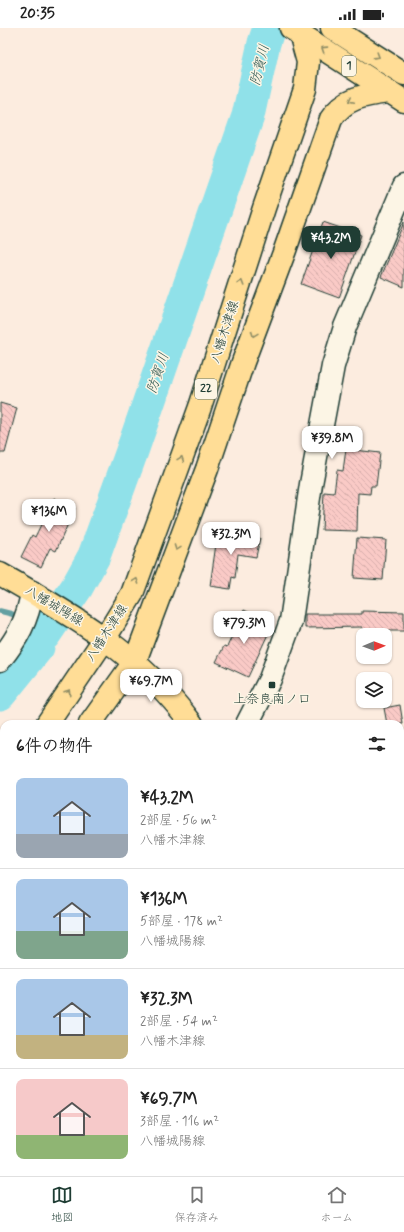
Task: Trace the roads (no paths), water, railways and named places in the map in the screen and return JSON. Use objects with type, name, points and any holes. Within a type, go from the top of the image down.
[{"type":"main road","name":"1","points":[[332,28],[404,74]]},
{"type":"main road","name":"1","points":[[295,30],[396,96]]},
{"type":"main road","name":"八幡木津線","points":[[50,720],[106,638],[132,594],[193,429],[225,334],[264,208],[306,89],[308,62],[295,30]]},
{"type":"main road","name":"八幡木津線","points":[[93,720],[135,662],[207,469],[243,362],[285,250],[331,119],[337,110],[354,98],[396,96]]},
{"type":"main road","name":"八幡城陽線","points":[[0,574],[106,638],[135,662],[188,720]]},
{"type":"street","points":[[249,720],[270,679],[291,621],[311,484],[333,366],[345,327],[404,186]]},
{"type":"street","points":[[0,660],[14,642],[29,612],[32,592]]},
{"type":"waterway","name":"防賀川","points":[[0,694],[38,647],[38,641],[45,634],[77,587],[94,556],[131,454],[248,116],[264,43],[269,28]]},
{"type":"waterway","points":[[0,611],[12,614],[20,619]]},
{"type":"waterway","points":[[27,623],[45,634]]},
{"type":"place","name":"上奈良南ノ口","points":[[272,685]]}]
